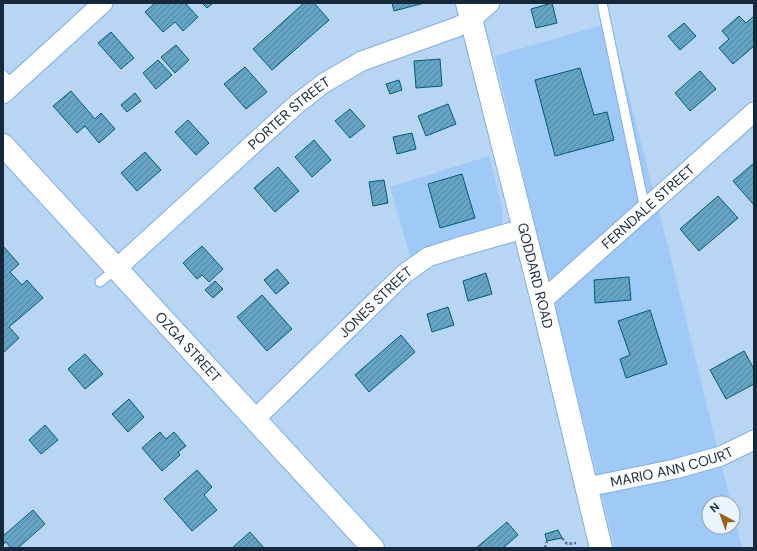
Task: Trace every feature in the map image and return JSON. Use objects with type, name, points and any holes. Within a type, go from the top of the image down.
[{"type":"main road","name":"GODDARD ROAD","points":[[469,11],[542,301],[601,548]]},
{"type":"main road","name":"OZGA STREET","points":[[3,145],[108,276],[255,419],[373,548]]},
{"type":"street","points":[[6,85],[103,3]]},
{"type":"street","name":"PORTER STREET","points":[[108,276],[297,104],[324,83],[362,61],[457,26],[469,11],[490,3]]},
{"type":"street","name":"FERNDALE STREET","points":[[542,301],[754,112]]},
{"type":"street","name":"JONES STREET","points":[[255,419],[404,274],[428,257],[523,229]]},
{"type":"street","name":"MARIO ANN COURT","points":[[587,487],[675,469],[721,456],[754,440]]},
{"type":"lane","points":[[602,3],[645,210]]},
{"type":"path","points":[[562,538],[567,544]]},
{"type":"path","points":[[545,548],[547,541]]},
{"type":"path","points":[[567,544],[576,543]]},
{"type":"path","points":[[566,548],[567,544]]},
{"type":"shaded area","points":[[610,23],[669,251],[729,495],[701,495],[701,535],[739,535],[742,548],[615,548],[538,238],[495,56]]},
{"type":"shaded area","points":[[489,156],[502,208],[502,223],[498,227],[411,259],[390,187]]},
{"type":"building","points":[[155,3],[185,3],[198,17],[183,31],[175,22],[163,32],[145,12]]},
{"type":"building","points":[[202,3],[213,3],[207,8]]},
{"type":"building","points":[[304,3],[314,3],[329,20],[272,70],[253,49]]},
{"type":"building","points":[[392,3],[424,3],[394,11]]},
{"type":"building","points":[[552,3],[557,23],[536,28],[531,9]]},
{"type":"building","points":[[739,16],[746,23],[754,16],[754,46],[733,64],[719,48],[729,39],[722,31]]},
{"type":"building","points":[[684,23],[696,36],[680,50],[668,36]]},
{"type":"building","points":[[111,32],[134,58],[121,69],[98,43]]},
{"type":"building","points":[[176,45],[189,60],[175,73],[161,57]]},
{"type":"building","points":[[440,59],[442,86],[416,88],[414,61]]},
{"type":"building","points":[[158,60],[172,75],[156,89],[143,73]]},
{"type":"building","points":[[245,67],[267,92],[246,109],[224,84]]},
{"type":"building","points":[[580,68],[594,115],[607,112],[614,140],[555,156],[535,80]]},
{"type":"building","points":[[700,71],[716,89],[690,111],[675,93]]},
{"type":"building","points":[[399,80],[402,90],[390,94],[386,84]]},
{"type":"building","points":[[71,91],[95,119],[101,113],[115,129],[99,143],[85,126],[77,133],[53,106]]},
{"type":"building","points":[[135,93],[141,101],[127,112],[121,105]]},
{"type":"building","points":[[448,104],[456,124],[426,136],[418,116]]},
{"type":"building","points":[[350,109],[365,126],[350,138],[335,121]]},
{"type":"building","points":[[188,120],[209,143],[196,155],[175,132]]},
{"type":"building","points":[[412,133],[416,149],[397,154],[393,137]]},
{"type":"building","points":[[314,140],[331,160],[312,177],[295,157]]},
{"type":"building","points":[[145,152],[161,170],[137,191],[121,173]]},
{"type":"building","points":[[754,163],[754,205],[733,181]]},
{"type":"building","points":[[278,167],[299,191],[275,212],[254,188]]},
{"type":"building","points":[[462,174],[475,218],[440,228],[428,184]]},
{"type":"building","points":[[384,180],[388,203],[373,206],[369,182]]},
{"type":"building","points":[[718,196],[738,218],[699,251],[680,229]]},
{"type":"building","points":[[3,246],[19,264],[10,272],[22,285],[27,280],[43,298],[9,327],[19,338],[3,353]]},
{"type":"building","points":[[202,246],[223,269],[209,282],[202,275],[197,279],[183,263]]},
{"type":"building","points":[[277,269],[289,283],[276,294],[264,280]]},
{"type":"building","points":[[486,273],[492,294],[468,301],[463,281]]},
{"type":"building","points":[[629,277],[631,300],[595,303],[594,280]]},
{"type":"building","points":[[215,281],[223,289],[213,298],[205,290]]},
{"type":"building","points":[[262,295],[292,329],[267,351],[237,317]]},
{"type":"building","points":[[448,307],[454,325],[432,332],[427,314]]},
{"type":"building","points":[[650,310],[667,364],[626,378],[620,359],[630,355],[618,321]]},
{"type":"building","points":[[401,335],[415,352],[369,392],[355,375]]},
{"type":"building","points":[[744,351],[754,369],[754,384],[726,399],[710,370]]},
{"type":"building","points":[[85,354],[103,374],[85,389],[68,369]]},
{"type":"building","points":[[129,399],[144,417],[128,432],[112,414]]},
{"type":"building","points":[[45,425],[58,440],[41,454],[29,440]]},
{"type":"building","points":[[160,432],[166,439],[174,432],[186,446],[178,452],[180,455],[162,471],[142,448]]},
{"type":"building","points":[[197,470],[212,487],[204,495],[217,510],[192,531],[164,499]]},
{"type":"building","points":[[33,510],[45,524],[18,548],[11,548],[6,542],[3,545],[3,536]]},
{"type":"building","points":[[507,522],[518,535],[503,548],[476,548]]},
{"type":"building","points":[[558,530],[562,538],[547,541],[545,534]]},
{"type":"building","points":[[250,532],[264,548],[232,548]]}]
